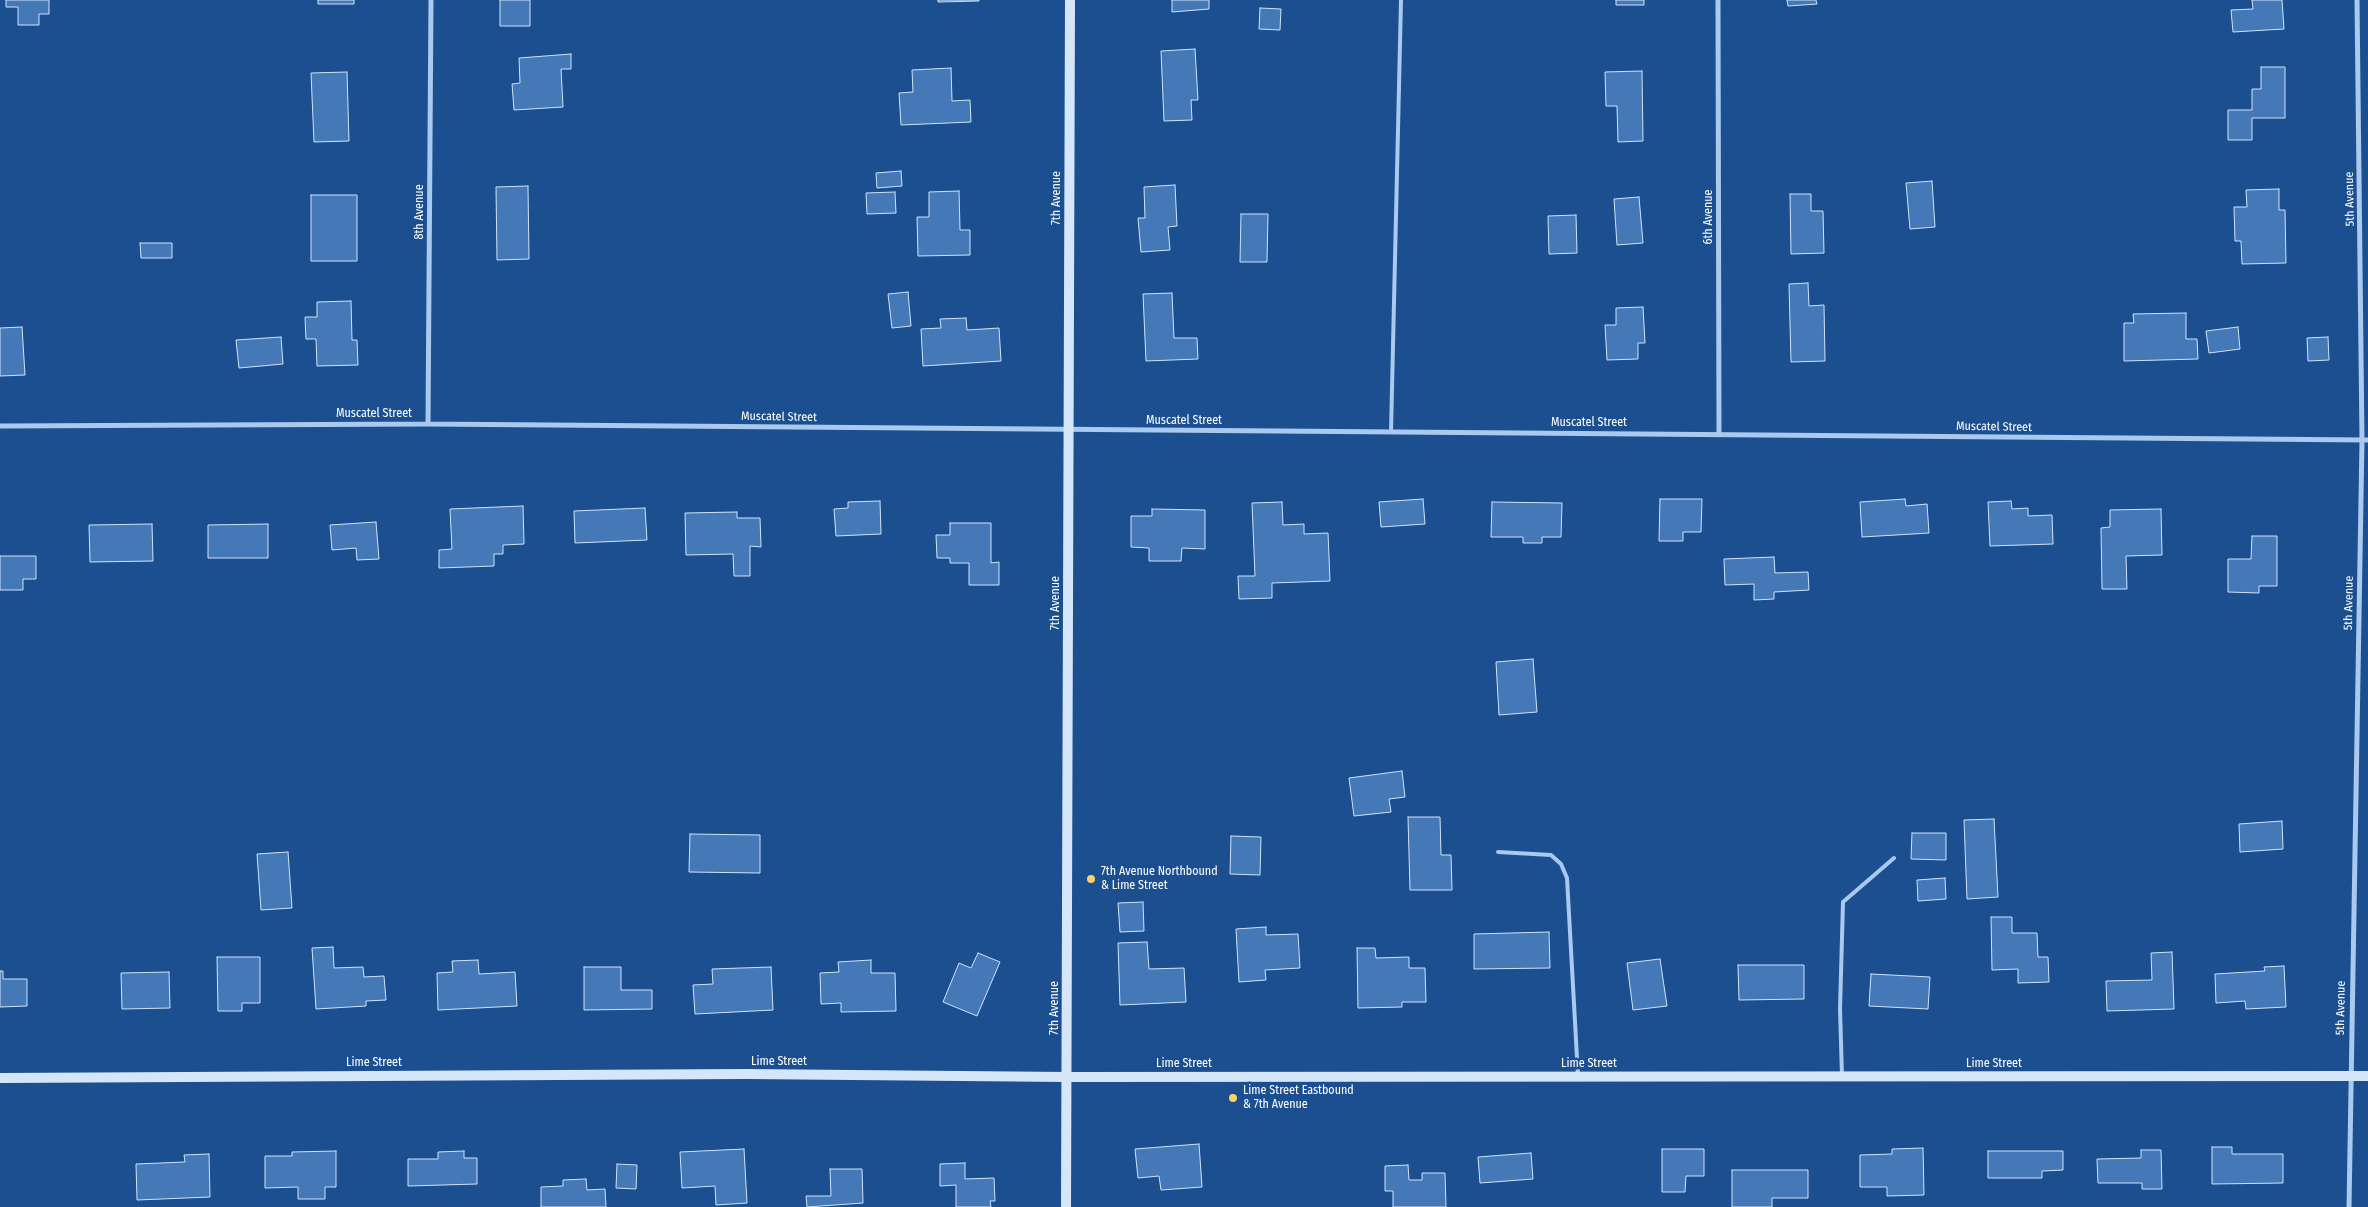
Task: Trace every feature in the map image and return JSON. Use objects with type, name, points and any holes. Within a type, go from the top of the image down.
[{"type":"street","name":"8th Avenue","points":[[428,424],[431,0]]},
{"type":"street","name":"7th Avenue","points":[[1066,1207],[1070,0]]},
{"type":"street","name":"6th Avenue","points":[[1718,0],[1719,434]]},
{"type":"street","name":"5th Avenue","points":[[2349,1207],[2350,1076],[2365,440],[2357,0]]},
{"type":"street","name":"Muscatel Street","points":[[0,426],[428,424],[2365,440]]},
{"type":"street","name":"Lime Street","points":[[0,1078],[746,1074],[1067,1076],[2368,1076]]},
{"type":"lane","points":[[1391,432],[1401,0]]},
{"type":"lane","points":[[1498,852],[1551,855],[1562,864],[1568,878],[1578,1076]]},
{"type":"lane","points":[[1842,1076],[1840,1009],[1843,902],[1894,858]]},
{"type":"building","points":[[6,0],[49,0],[49,14],[39,14],[39,25],[18,25],[18,7],[6,7]]},
{"type":"building","points":[[318,0],[354,0],[354,4],[318,4]]},
{"type":"building","points":[[500,0],[530,0],[530,26],[500,26]]},
{"type":"building","points":[[938,0],[979,0],[979,1],[938,2]]},
{"type":"building","points":[[1172,0],[1209,0],[1209,9],[1172,12]]},
{"type":"building","points":[[1616,0],[1644,0],[1644,5],[1616,5]]},
{"type":"building","points":[[1787,0],[1816,0],[1817,4],[1788,6]]},
{"type":"building","points":[[2252,0],[2282,0],[2284,29],[2233,32],[2231,10],[2253,9]]},
{"type":"building","points":[[1260,8],[1281,9],[1280,30],[1259,29]]},
{"type":"building","points":[[1195,49],[1198,100],[1191,100],[1192,120],[1164,121],[1161,51]]},
{"type":"building","points":[[571,54],[571,69],[561,69],[563,107],[514,110],[512,84],[520,83],[519,58]]},
{"type":"building","points":[[2261,67],[2285,67],[2285,118],[2252,118],[2252,140],[2228,140],[2228,110],[2252,110],[2252,89],[2261,89]]},
{"type":"building","points":[[951,68],[952,101],[970,100],[971,122],[901,125],[899,93],[913,92],[912,70]]},
{"type":"building","points":[[1642,71],[1643,141],[1618,142],[1617,106],[1606,106],[1605,72]]},
{"type":"building","points":[[347,72],[349,141],[314,142],[311,73]]},
{"type":"building","points":[[901,171],[902,186],[877,188],[876,173]]},
{"type":"building","points":[[1932,181],[1935,227],[1910,229],[1906,183]]},
{"type":"building","points":[[1175,185],[1177,226],[1168,227],[1170,250],[1141,252],[1138,218],[1145,218],[1144,187]]},
{"type":"building","points":[[528,186],[529,259],[497,260],[496,187]]},
{"type":"building","points":[[2279,189],[2279,210],[2285,210],[2286,263],[2242,264],[2241,241],[2235,241],[2234,207],[2247,207],[2246,190]]},
{"type":"building","points":[[959,191],[960,230],[970,230],[970,255],[918,256],[917,217],[929,217],[929,192]]},
{"type":"building","points":[[895,192],[896,213],[867,214],[866,193]]},
{"type":"building","points":[[1790,194],[1811,194],[1811,211],[1823,211],[1824,253],[1791,254]]},
{"type":"building","points":[[311,195],[357,195],[357,261],[311,261]]},
{"type":"building","points":[[1639,197],[1643,243],[1617,245],[1614,199]]},
{"type":"building","points":[[1241,214],[1268,214],[1267,262],[1240,262]]},
{"type":"building","points":[[1576,215],[1577,253],[1549,254],[1548,216]]},
{"type":"building","points":[[140,243],[172,243],[172,258],[141,258]]},
{"type":"building","points":[[1808,283],[1809,306],[1824,305],[1825,361],[1791,362],[1789,284]]},
{"type":"building","points":[[908,292],[911,326],[892,328],[888,294]]},
{"type":"building","points":[[1172,293],[1174,338],[1197,338],[1198,359],[1146,361],[1143,294]]},
{"type":"building","points":[[351,301],[352,340],[357,340],[358,365],[317,366],[316,339],[306,339],[305,317],[317,317],[317,302]]},
{"type":"building","points":[[1643,307],[1645,343],[1638,343],[1638,359],[1607,360],[1605,325],[1616,325],[1616,308]]},
{"type":"building","points":[[2186,313],[2186,339],[2197,339],[2198,359],[2124,361],[2124,323],[2134,323],[2133,314]]},
{"type":"building","points":[[966,318],[967,330],[999,328],[1001,361],[923,366],[921,329],[941,328],[940,319]]},
{"type":"building","points":[[22,327],[25,375],[0,376],[0,328]]},
{"type":"building","points":[[2238,327],[2240,349],[2209,353],[2206,331]]},
{"type":"building","points":[[281,337],[283,364],[239,368],[236,340]]},
{"type":"building","points":[[2328,337],[2329,360],[2308,361],[2307,338]]},
{"type":"building","points":[[1423,499],[1425,524],[1381,527],[1379,502]]},
{"type":"building","points":[[1660,499],[1702,499],[1701,532],[1683,532],[1683,541],[1659,541]]},
{"type":"building","points":[[1905,499],[1906,506],[1927,504],[1929,533],[1862,537],[1860,502]]},
{"type":"building","points":[[880,501],[881,534],[836,536],[834,509],[848,508],[848,502]]},
{"type":"building","points":[[2011,501],[2012,509],[2028,508],[2028,516],[2052,515],[2053,544],[1990,546],[1988,502]]},
{"type":"building","points":[[1282,502],[1283,525],[1304,524],[1304,534],[1328,533],[1330,581],[1272,583],[1272,598],[1239,599],[1238,576],[1255,576],[1252,503]]},
{"type":"building","points":[[1492,502],[1562,503],[1561,537],[1542,537],[1542,543],[1523,543],[1523,537],[1491,537]]},
{"type":"building","points":[[523,506],[524,544],[503,545],[503,554],[494,554],[494,566],[439,568],[439,550],[452,549],[450,509]]},
{"type":"building","points":[[645,508],[647,540],[575,543],[574,511]]},
{"type":"building","points":[[1152,509],[1205,510],[1205,549],[1182,548],[1181,561],[1149,561],[1149,548],[1131,547],[1131,516],[1152,516]]},
{"type":"building","points":[[2161,509],[2162,555],[2126,556],[2127,589],[2102,589],[2101,528],[2110,527],[2110,510]]},
{"type":"building","points":[[737,512],[737,518],[760,518],[761,547],[750,546],[750,576],[734,576],[733,554],[686,555],[685,513]]},
{"type":"building","points":[[376,522],[379,559],[357,560],[356,548],[332,550],[330,525]]},
{"type":"building","points":[[950,523],[991,523],[991,563],[999,562],[999,585],[969,585],[969,563],[950,563],[950,558],[937,558],[936,535],[950,535]]},
{"type":"building","points":[[152,524],[153,561],[90,562],[89,525]]},
{"type":"building","points":[[268,524],[268,558],[208,558],[208,525]]},
{"type":"building","points":[[2252,536],[2277,536],[2277,586],[2259,586],[2259,593],[2228,592],[2228,559],[2251,559]]},
{"type":"building","points":[[0,556],[36,556],[36,579],[23,579],[23,590],[0,590]]},
{"type":"building","points":[[1774,557],[1775,573],[1808,572],[1809,590],[1774,592],[1774,599],[1754,600],[1754,584],[1725,585],[1724,559]]},
{"type":"building","points":[[1533,659],[1537,712],[1499,715],[1496,662]]},
{"type":"building","points":[[1402,771],[1405,797],[1389,799],[1391,812],[1354,816],[1349,778]]},
{"type":"building","points":[[1408,817],[1440,817],[1441,855],[1451,855],[1452,890],[1410,890]]},
{"type":"building","points":[[1994,819],[1998,897],[1967,899],[1964,820]]},
{"type":"building","points":[[2282,821],[2283,849],[2240,852],[2239,824]]},
{"type":"building","points":[[1912,833],[1946,833],[1946,860],[1911,859]]},
{"type":"building","points":[[690,834],[760,835],[760,873],[689,872]]},
{"type":"building","points":[[1231,836],[1261,837],[1260,875],[1230,874]]},
{"type":"building","points":[[288,852],[292,908],[261,910],[257,854]]},
{"type":"building","points":[[1945,878],[1946,899],[1918,901],[1917,880]]},
{"type":"building","points":[[1143,902],[1144,931],[1120,932],[1118,903]]},
{"type":"building","points":[[1991,917],[2012,917],[2012,933],[2037,933],[2038,957],[2048,957],[2049,982],[2018,983],[2018,969],[1992,970]]},
{"type":"building","points":[[1266,927],[1266,935],[1298,934],[1300,968],[1265,970],[1266,980],[1239,982],[1236,929]]},
{"type":"building","points":[[1549,932],[1550,968],[1474,969],[1474,934]]},
{"type":"building","points":[[1147,942],[1149,969],[1184,968],[1186,1002],[1120,1005],[1118,943]]},
{"type":"building","points":[[333,947],[334,968],[363,967],[364,977],[384,976],[386,1000],[366,1001],[366,1006],[316,1009],[312,948]]},
{"type":"building","points":[[1357,948],[1375,948],[1376,958],[1409,957],[1409,968],[1425,968],[1426,1002],[1402,1002],[1402,1007],[1358,1008]]},
{"type":"building","points":[[2172,952],[2174,1009],[2107,1011],[2106,981],[2152,980],[2151,953]]},
{"type":"building","points":[[978,953],[1000,962],[977,1016],[943,1002],[959,963],[971,968]]},
{"type":"building","points":[[217,957],[260,957],[260,1003],[242,1003],[242,1011],[218,1011]]},
{"type":"building","points":[[1660,959],[1667,1006],[1633,1010],[1627,963]]},
{"type":"building","points":[[478,960],[479,974],[515,972],[517,1006],[438,1010],[437,973],[453,972],[452,961]]},
{"type":"building","points":[[871,960],[871,973],[895,973],[896,1011],[841,1012],[841,1003],[821,1004],[820,973],[839,972],[838,962]]},
{"type":"building","points":[[1738,965],[1804,965],[1804,999],[1739,1000]]},
{"type":"building","points":[[2284,966],[2286,1007],[2246,1009],[2245,1001],[2216,1003],[2215,974],[2265,971],[2264,967]]},
{"type":"building","points":[[584,967],[621,967],[621,990],[652,990],[652,1009],[584,1010]]},
{"type":"building","points":[[771,967],[773,1010],[695,1014],[693,985],[713,984],[712,969]]},
{"type":"building","points":[[0,971],[3,971],[3,979],[27,979],[27,1006],[0,1007]]},
{"type":"building","points":[[169,972],[170,1008],[122,1009],[121,973]]},
{"type":"building","points":[[1871,974],[1930,977],[1928,1009],[1869,1006]]},
{"type":"building","points":[[1199,1144],[1202,1187],[1161,1190],[1159,1176],[1138,1178],[1135,1149]]},
{"type":"building","points":[[2212,1147],[2232,1147],[2232,1154],[2283,1154],[2283,1183],[2212,1184]]},
{"type":"building","points":[[1923,1148],[1924,1195],[1887,1196],[1887,1187],[1860,1187],[1860,1155],[1892,1154],[1892,1149]]},
{"type":"building","points":[[744,1149],[747,1203],[716,1205],[715,1186],[682,1188],[680,1152]]},
{"type":"building","points":[[1662,1149],[1704,1149],[1704,1176],[1686,1176],[1685,1192],[1662,1192]]},
{"type":"building","points":[[2141,1150],[2161,1150],[2162,1189],[2142,1189],[2142,1183],[2098,1183],[2097,1159],[2141,1158]]},
{"type":"building","points":[[336,1151],[336,1187],[325,1187],[325,1199],[298,1199],[298,1187],[265,1188],[265,1156],[292,1156],[292,1152]]},
{"type":"building","points":[[464,1151],[464,1158],[477,1158],[477,1184],[408,1186],[408,1159],[438,1159],[438,1152]]},
{"type":"building","points":[[1988,1151],[2063,1151],[2063,1170],[2042,1171],[2042,1178],[1988,1178]]},
{"type":"building","points":[[1531,1153],[1533,1179],[1480,1183],[1478,1157]]},
{"type":"building","points":[[209,1154],[210,1197],[137,1200],[136,1164],[185,1162],[184,1155]]},
{"type":"building","points":[[965,1163],[965,1179],[994,1178],[995,1201],[990,1201],[991,1207],[956,1207],[956,1185],[940,1186],[940,1164]]},
{"type":"building","points":[[617,1164],[637,1165],[636,1189],[616,1188]]},
{"type":"building","points":[[1408,1165],[1409,1180],[1422,1180],[1422,1173],[1445,1173],[1446,1207],[1393,1207],[1393,1191],[1385,1191],[1385,1166]]},
{"type":"building","points":[[830,1169],[862,1169],[863,1203],[807,1207],[806,1196],[831,1196]]},
{"type":"building","points":[[1732,1170],[1808,1170],[1808,1198],[1772,1198],[1772,1207],[1732,1207]]},
{"type":"building","points":[[586,1179],[587,1190],[605,1189],[606,1207],[541,1207],[541,1187],[563,1186],[563,1180]]},
{"type":"place","name":"7th Avenue Northbound & Lime Street","points":[[1091,879]]},
{"type":"place","name":"Lime Street Eastbound & 7th Avenue","points":[[1233,1098]]}]
